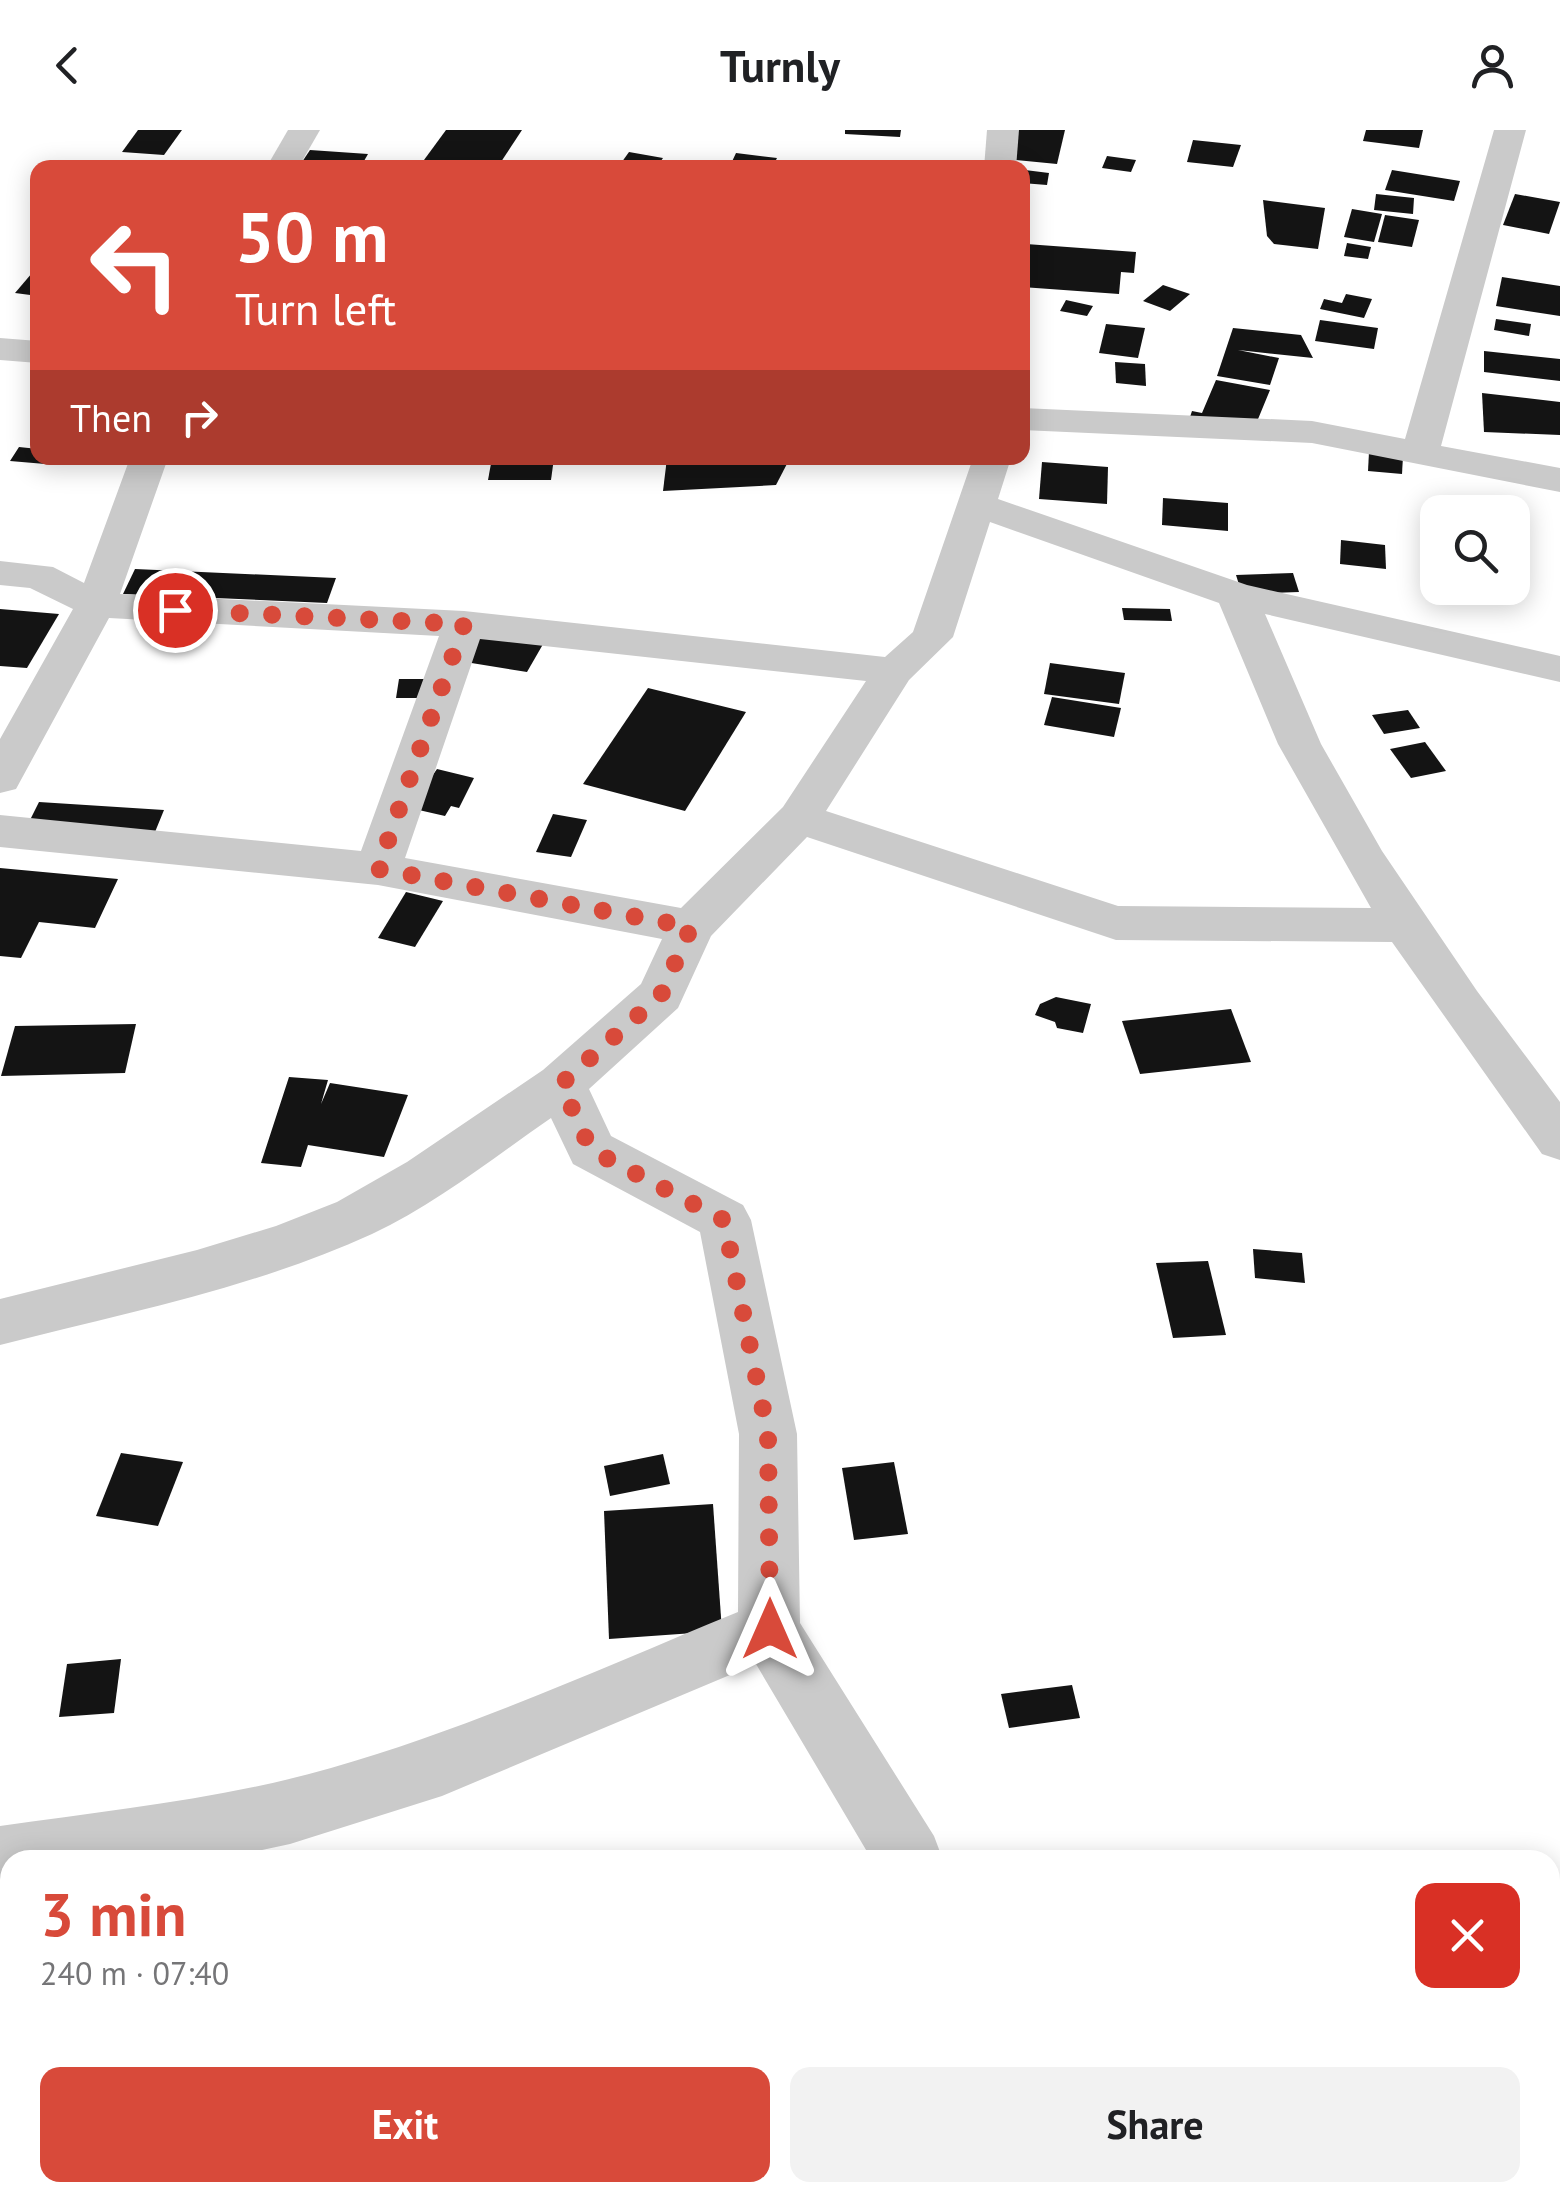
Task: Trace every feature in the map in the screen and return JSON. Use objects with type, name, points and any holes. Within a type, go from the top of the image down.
[{"type":"street","points":[[287,160],[304,130]]},
{"type":"street","points":[[1001,160],[1003,130]]},
{"type":"street","points":[[1421,450],[1510,130]]},
{"type":"street","points":[[1030,418],[1294,431],[1421,450],[1560,480]]},
{"type":"street","points":[[0,778],[96,605],[146,465]]},
{"type":"street","points":[[0,1322],[197,1272],[288,1245],[356,1218],[426,1178],[561,1084],[661,995],[691,927],[799,818],[894,671],[932,637],[990,465]]},
{"type":"street","points":[[978,505],[1236,595],[1560,668]]},
{"type":"street","points":[[0,573],[38,576],[96,605],[464,624],[894,671]]},
{"type":"street","points":[[1236,595],[1309,762],[1404,925],[1462,1012],[1560,1140]]},
{"type":"street","points":[[378,869],[464,624]]},
{"type":"street","points":[[799,818],[1116,923],[1404,925]]},
{"type":"street","points":[[0,831],[378,869],[691,927]]},
{"type":"street","points":[[561,1084],[591,1150],[724,1220],[768,1434],[770,1629],[904,1850]]},
{"type":"street","points":[[63,1850],[329,1802],[461,1754],[770,1629]]},
{"type":"building","points":[[138,130],[182,130],[164,155],[122,152]]},
{"type":"building","points":[[446,130],[522,130],[502,160],[424,160]]},
{"type":"building","points":[[845,130],[901,130],[900,137],[845,134]]},
{"type":"building","points":[[1012,130],[1065,130],[1057,164],[1005,159]]},
{"type":"building","points":[[1366,130],[1423,130],[1419,148],[1363,141]]},
{"type":"building","points":[[1193,140],[1241,145],[1233,167],[1187,162]]},
{"type":"building","points":[[310,150],[368,154],[365,160],[303,160]]},
{"type":"building","points":[[629,152],[663,158],[662,160],[623,160]]},
{"type":"building","points":[[736,153],[777,158],[776,160],[733,160]]},
{"type":"building","points":[[1107,156],[1136,160],[1131,172],[1102,168]]},
{"type":"building","points":[[1392,170],[1460,181],[1454,201],[1385,190]]},
{"type":"building","points":[[1030,171],[1049,173],[1047,185],[1030,184]]},
{"type":"building","points":[[1376,194],[1414,198],[1413,214],[1374,210]]},
{"type":"building","points":[[1515,194],[1560,202],[1549,234],[1503,225]]},
{"type":"building","points":[[1263,200],[1325,208],[1318,249],[1274,244],[1267,236]]},
{"type":"building","points":[[1352,209],[1382,214],[1374,242],[1344,237]]},
{"type":"building","points":[[1385,215],[1419,220],[1412,247],[1378,242]]},
{"type":"building","points":[[1347,243],[1371,247],[1368,259],[1344,256]]},
{"type":"building","points":[[1030,244],[1136,252],[1134,273],[1121,272],[1119,294],[1030,288]]},
{"type":"building","points":[[30,275],[30,295],[15,293]]},
{"type":"building","points":[[1502,277],[1560,286],[1560,316],[1496,306]]},
{"type":"building","points":[[1163,285],[1190,294],[1170,311],[1143,301]]},
{"type":"building","points":[[1346,294],[1372,299],[1364,318],[1320,309],[1324,299],[1342,303]]},
{"type":"building","points":[[1066,300],[1093,306],[1087,316],[1060,311]]},
{"type":"building","points":[[1496,319],[1531,324],[1529,336],[1494,330]]},
{"type":"building","points":[[1320,320],[1378,328],[1374,349],[1315,341]]},
{"type":"building","points":[[1106,324],[1145,328],[1138,358],[1099,353]]},
{"type":"building","points":[[1233,328],[1301,335],[1313,358],[1238,350],[1279,358],[1270,385],[1217,376]]},
{"type":"building","points":[[1484,351],[1560,359],[1560,381],[1484,372]]},
{"type":"building","points":[[1115,362],[1145,364],[1146,386],[1116,383]]},
{"type":"building","points":[[1216,380],[1270,390],[1256,424],[1190,417],[1192,411],[1202,413]]},
{"type":"building","points":[[1482,393],[1560,402],[1560,435],[1484,432]]},
{"type":"building","points":[[19,447],[30,448],[30,463],[10,461]]},
{"type":"building","points":[[1369,452],[1403,456],[1402,474],[1368,471]]},
{"type":"building","points":[[1042,462],[1108,467],[1107,504],[1039,499]]},
{"type":"building","points":[[491,465],[553,465],[551,480],[488,480]]},
{"type":"building","points":[[666,465],[786,465],[776,485],[663,491]]},
{"type":"building","points":[[1163,498],[1228,503],[1228,531],[1162,525]]},
{"type":"building","points":[[1341,540],[1385,545],[1386,569],[1340,564]]},
{"type":"building","points":[[135,569],[336,578],[327,603],[123,594]]},
{"type":"building","points":[[1293,573],[1299,592],[1242,594],[1236,575]]},
{"type":"building","points":[[1122,608],[1170,609],[1172,621],[1124,620]]},
{"type":"building","points":[[0,609],[59,614],[27,668],[0,666]]},
{"type":"building","points":[[472,627],[546,639],[527,672],[453,660]]},
{"type":"building","points":[[1050,663],[1125,673],[1119,704],[1044,694]]},
{"type":"building","points":[[399,679],[431,679],[429,698],[396,698]]},
{"type":"building","points":[[648,688],[746,712],[685,811],[583,784]]},
{"type":"building","points":[[1052,697],[1121,708],[1114,737],[1044,725]]},
{"type":"building","points":[[1408,710],[1420,728],[1384,734],[1372,715]]},
{"type":"building","points":[[1425,742],[1446,771],[1411,778],[1390,749]]},
{"type":"building","points":[[437,769],[474,778],[459,808],[451,806],[445,816],[410,808]]},
{"type":"building","points":[[39,802],[164,810],[155,832],[28,824]]},
{"type":"building","points":[[553,814],[587,820],[571,857],[536,852]]},
{"type":"building","points":[[0,868],[118,879],[95,928],[39,922],[21,958],[0,956]]},
{"type":"building","points":[[406,892],[443,901],[415,947],[378,938]]},
{"type":"building","points":[[1056,997],[1091,1004],[1083,1033],[1057,1028],[1055,1022],[1035,1015],[1040,1004]]},
{"type":"building","points":[[1231,1009],[1251,1062],[1140,1074],[1122,1021]]},
{"type":"building","points":[[136,1024],[125,1073],[1,1076],[15,1026]]},
{"type":"building","points":[[289,1077],[328,1080],[321,1104],[330,1083],[408,1095],[384,1157],[308,1145],[301,1167],[261,1163]]},
{"type":"building","points":[[1253,1249],[1302,1253],[1305,1283],[1255,1278]]},
{"type":"building","points":[[1208,1261],[1226,1335],[1173,1338],[1156,1263]]},
{"type":"building","points":[[121,1453],[183,1462],[158,1526],[96,1516]]},
{"type":"building","points":[[663,1454],[670,1484],[610,1496],[604,1466]]},
{"type":"building","points":[[894,1462],[908,1534],[854,1540],[842,1468]]},
{"type":"building","points":[[713,1504],[722,1631],[609,1639],[604,1511]]},
{"type":"building","points":[[121,1659],[114,1713],[59,1717],[67,1664]]},
{"type":"building","points":[[1072,1685],[1080,1718],[1009,1728],[1001,1694]]},
{"type":"route","points":[[175,610],[294,619],[464,624],[378,869],[691,927],[661,995],[561,1084],[591,1150],[724,1220],[768,1434],[770,1629]]}]
